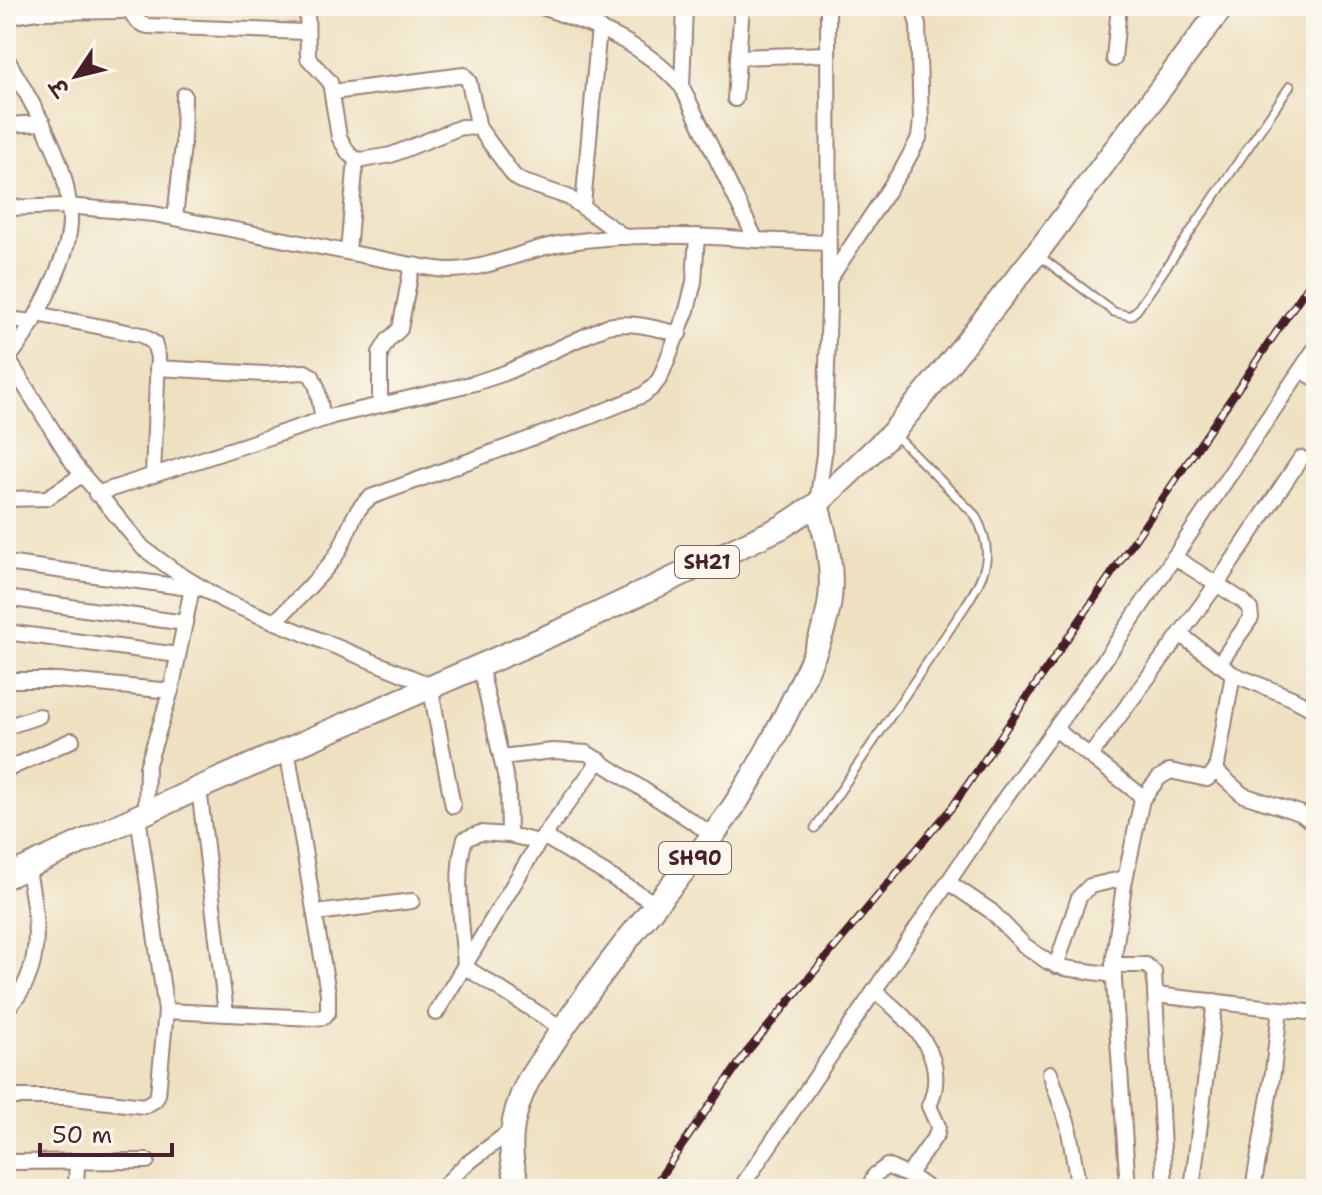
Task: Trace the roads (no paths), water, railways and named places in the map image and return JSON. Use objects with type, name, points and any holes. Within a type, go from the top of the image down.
[{"type":"main road","name":"SH21","points":[[6,877],[430,685],[576,624],[782,527],[817,504],[892,433],[1036,254],[1223,6]]},
{"type":"main road","name":"SH90","points":[[520,1189],[512,1158],[512,1130],[517,1104],[528,1081],[656,904],[713,835],[738,799],[770,746],[822,636],[829,604],[831,570],[827,539],[817,504]]},
{"type":"street","points":[[307,6],[308,58],[326,76],[333,92],[339,137],[349,154],[356,159],[391,155],[461,127],[479,128]]},
{"type":"street","points":[[539,6],[599,27],[665,68],[682,87],[756,240]]},
{"type":"street","points":[[682,87],[685,6]]},
{"type":"street","points":[[735,99],[742,6]]},
{"type":"street","points":[[817,504],[824,454],[829,280],[828,6]]},
{"type":"street","points":[[1114,59],[1119,6]]},
{"type":"street","points":[[6,17],[37,12],[114,12],[130,7],[142,25],[306,32]]},
{"type":"street","points":[[829,280],[919,138],[921,120],[915,7]]},
{"type":"street","points":[[583,206],[599,27]]},
{"type":"street","points":[[738,57],[828,54]]},
{"type":"street","points":[[6,57],[52,141],[63,175],[70,223],[62,259],[35,318],[7,360],[82,475],[143,548],[199,589],[224,601],[430,685],[453,806]]},
{"type":"street","points":[[333,92],[464,75],[469,82],[479,128],[514,176],[568,197],[625,237]]},
{"type":"street","points":[[175,218],[183,145],[184,95]]},
{"type":"street","points":[[6,125],[43,123]]},
{"type":"street","points":[[348,252],[356,159]]},
{"type":"street","points":[[6,208],[68,206],[175,218],[449,270],[563,243],[625,237],[697,236],[828,243]]},
{"type":"street","points":[[275,622],[332,561],[356,510],[363,503],[411,481],[643,395],[660,378],[679,334],[694,282],[697,236]]},
{"type":"street","points":[[380,405],[380,353],[400,329],[412,265]]},
{"type":"street","points":[[6,319],[35,318],[149,338],[158,349],[153,475]]},
{"type":"street","points":[[96,494],[323,419],[475,383],[505,373],[607,326],[620,323],[646,325],[679,334]]},
{"type":"street","points":[[740,1189],[1316,347]]},
{"type":"street","points":[[157,368],[265,374],[305,372],[312,376],[317,387],[323,419]]},
{"type":"street","points":[[1301,370],[1316,379]]},
{"type":"street","points":[[1090,756],[1181,635],[1301,458]]},
{"type":"street","points":[[6,499],[47,498],[82,475]]},
{"type":"street","points":[[1174,557],[1243,601],[1250,609],[1251,618],[1219,664]]},
{"type":"street","points":[[6,563],[199,589]]},
{"type":"street","points":[[9,1097],[65,1097],[149,1104],[155,1100],[160,1086],[166,1011],[142,814],[147,767],[171,691],[185,623],[199,589]]},
{"type":"street","points":[[6,598],[185,623]]},
{"type":"street","points":[[6,632],[178,655]]},
{"type":"street","points":[[1181,635],[1233,674],[1316,711]]},
{"type":"street","points":[[480,665],[508,794],[509,835]]},
{"type":"street","points":[[1128,1189],[1113,970],[1125,878],[1142,799],[1164,773],[1170,771],[1207,779],[1216,771],[1233,674]]},
{"type":"street","points":[[6,680],[58,680],[171,691]]},
{"type":"street","points":[[6,727],[39,716]]},
{"type":"street","points":[[1055,729],[1142,799]]},
{"type":"street","points":[[6,770],[72,740]]},
{"type":"street","points":[[166,1011],[324,1017],[328,1012],[316,913],[287,749]]},
{"type":"street","points":[[501,757],[573,750],[600,760],[713,835]]},
{"type":"street","points":[[436,1013],[541,839],[600,760]]},
{"type":"street","points":[[1216,771],[1243,795],[1300,813],[1316,825]]},
{"type":"street","points":[[199,788],[226,1014]]},
{"type":"street","points":[[465,967],[461,855],[465,839],[480,833],[541,839],[656,904]]},
{"type":"street","points":[[6,1009],[21,995],[33,966],[37,914],[27,866]]},
{"type":"street","points":[[1056,966],[1079,897],[1090,886],[1125,878]]},
{"type":"street","points":[[948,882],[978,901],[1033,952],[1056,966],[1113,970],[1146,965],[1154,972],[1165,1189]]},
{"type":"street","points":[[316,913],[412,901]]},
{"type":"street","points":[[465,967],[563,1029]]},
{"type":"street","points":[[874,990],[914,1024],[922,1035],[937,1078],[937,1088],[929,1106],[938,1126],[937,1134],[908,1175]]},
{"type":"street","points":[[1156,995],[1280,1009],[1316,1008]]},
{"type":"street","points":[[1192,1189],[1215,1001]]},
{"type":"street","points":[[1253,1189],[1266,1119],[1280,1009]]},
{"type":"street","points":[[1050,1073],[1068,1125],[1079,1189]]},
{"type":"street","points":[[441,1189],[465,1165],[512,1130]]},
{"type":"street","points":[[6,1162],[147,1161]]},
{"type":"street","points":[[76,1189],[77,1162]]},
{"type":"street","points":[[868,1189],[875,1175],[887,1166],[929,1189]]},
{"type":"lane","points":[[1036,254],[1114,312],[1130,316],[1290,86]]},
{"type":"lane","points":[[815,828],[964,608],[981,582],[987,565],[984,531],[975,515],[892,433]]},
{"type":"railway","points":[[652,1189],[746,1053],[953,806],[1316,274]]}]
